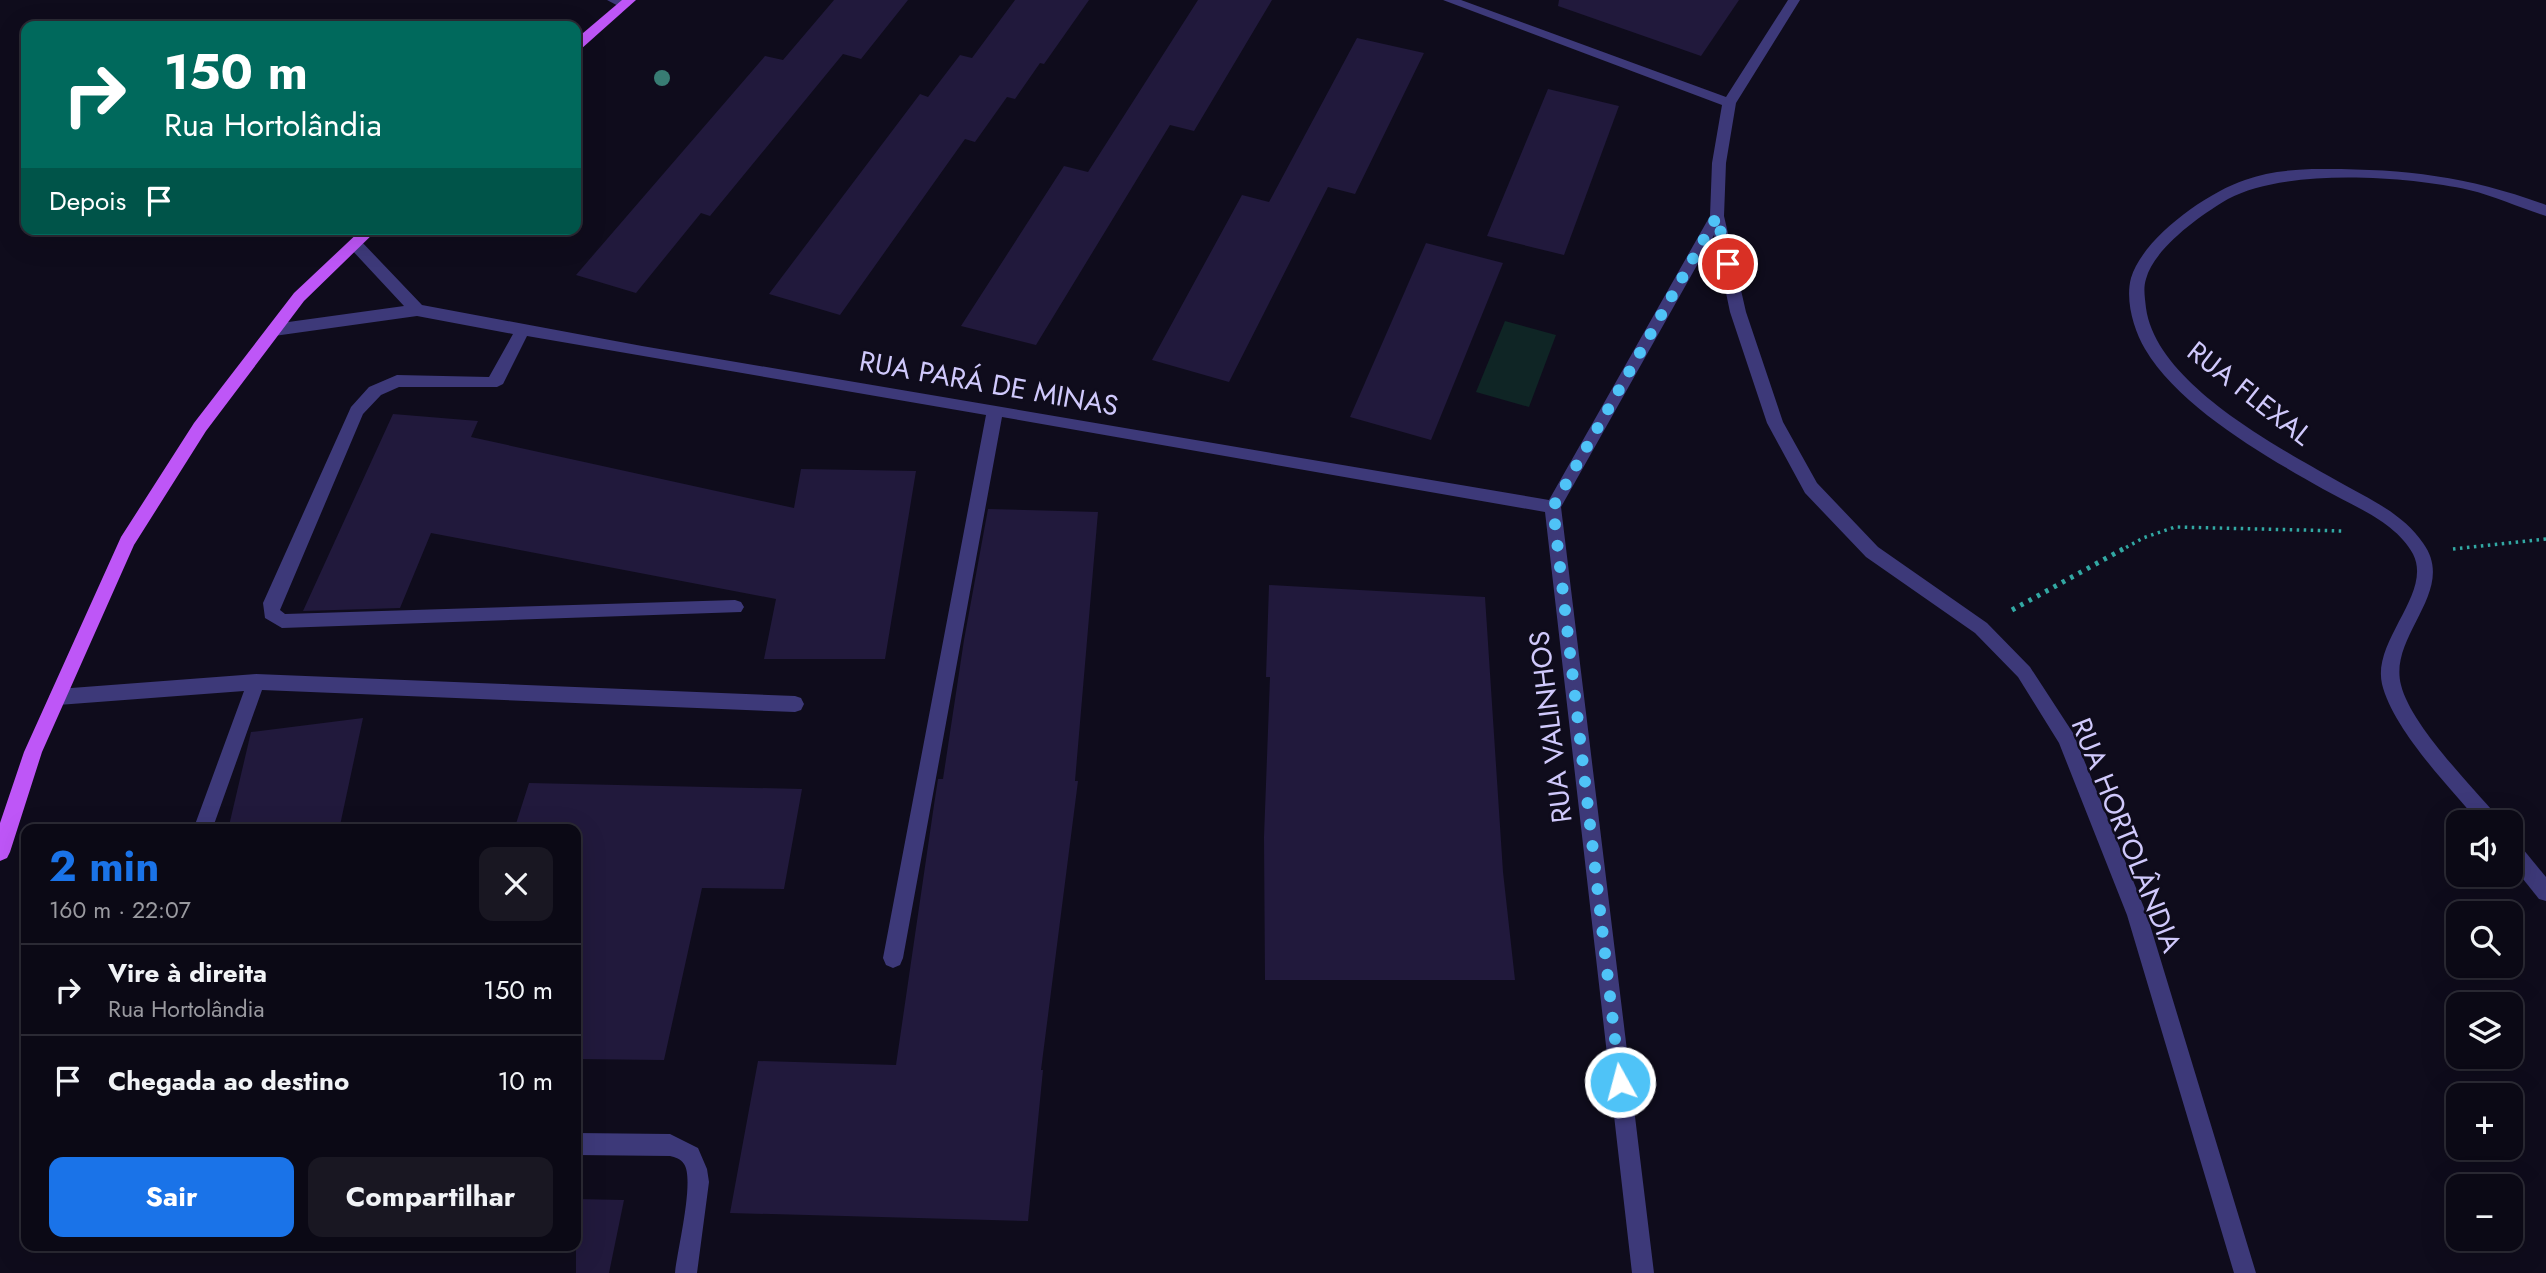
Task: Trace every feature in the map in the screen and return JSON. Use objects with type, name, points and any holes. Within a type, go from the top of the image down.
[{"type":"main road","points":[[581,41],[622,2]]},
{"type":"main road","points":[[0,852],[33,752],[127,542],[200,427],[299,297],[365,235]]},
{"type":"street","points":[[1449,0],[1729,103]]},
{"type":"street","name":"RUA HORTOLÂNDIA","points":[[1794,0],[1729,103],[1719,163],[1717,216],[1738,312],[1775,423],[1811,488],[1872,552],[1981,628],[2024,672],[2067,738],[2137,915],[2245,1273]]},
{"type":"street","name":"RUA FLEXAL","points":[[2421,552],[2407,533],[2381,514],[2249,434],[2183,384],[2154,350],[2139,319],[2137,283],[2155,250],[2188,218],[2250,183],[2306,173],[2416,177],[2467,185],[2546,211]]},
{"type":"street","points":[[1553,507],[1717,216]]},
{"type":"street","points":[[355,244],[417,310]]},
{"type":"street","name":"RUA PARÁ DE MINAS","points":[[274,330],[417,310],[642,352],[1553,507]]},
{"type":"street","points":[[523,330],[497,380],[491,383],[397,381],[375,391],[357,411],[272,603],[271,613],[282,621],[735,607]]},
{"type":"street","points":[[893,958],[995,410]]},
{"type":"street","name":"RUA VALINHOS","points":[[1553,507],[1643,1273]]},
{"type":"street","points":[[2421,552],[2427,568],[2423,587],[2395,643],[2389,664],[2391,683],[2398,701],[2421,737],[2480,810]]},
{"type":"street","points":[[58,697],[256,682],[795,704]]},
{"type":"street","points":[[204,824],[256,682]]},
{"type":"street","points":[[2523,864],[2546,892]]},
{"type":"street","points":[[581,1144],[670,1145],[684,1149],[693,1159],[698,1178],[686,1273]]},
{"type":"path","points":[[1981,628],[2143,538],[2175,527],[2407,533]]},
{"type":"path","points":[[2421,552],[2546,539]]},
{"type":"green space","points":[[1505,321],[1556,335],[1529,407],[1476,392]]},
{"type":"building","points":[[834,0],[908,0],[861,59],[843,54],[710,216],[701,213],[636,293],[576,275],[765,56],[783,60]]},
{"type":"building","points":[[1015,0],[1089,0],[1044,64],[1040,63],[1015,99],[1007,97],[975,142],[965,139],[840,315],[769,294],[920,94],[928,97],[960,55],[972,58]]},
{"type":"building","points":[[1198,0],[1272,0],[1194,131],[1170,125],[1036,345],[961,326],[1064,166],[1088,172]]},
{"type":"building","points":[[1559,0],[1739,0],[1701,56],[1558,6]]},
{"type":"building","points":[[1357,38],[1424,53],[1355,194],[1328,187],[1229,382],[1152,360],[1242,195],[1269,202]]},
{"type":"building","points":[[1548,89],[1619,106],[1564,255],[1487,236]]},
{"type":"building","points":[[1426,243],[1503,263],[1431,440],[1350,417]]},
{"type":"building","points":[[393,414],[478,421],[471,437],[794,508],[801,469],[916,471],[885,659],[764,659],[776,599],[431,533],[400,608],[303,611]]},
{"type":"building","points":[[988,509],[1098,512],[1075,781],[1078,781],[1041,1070],[1028,1221],[730,1213],[758,1061],[896,1065],[938,779],[943,779],[964,640]]},
{"type":"building","points":[[1269,585],[1485,597],[1503,872],[1515,980],[1265,980],[1264,837],[1270,677],[1266,677]]},
{"type":"building","points":[[363,718],[340,824],[229,824],[251,732]]},
{"type":"building","points":[[529,783],[802,789],[784,889],[702,888],[664,1060],[581,1059],[581,824],[516,824]]},
{"type":"building","points":[[581,1199],[624,1200],[609,1273],[576,1273],[576,1251],[581,1251]]},
{"type":"route","points":[[1620,1082],[1553,507],[1717,216],[1728,264]]}]
